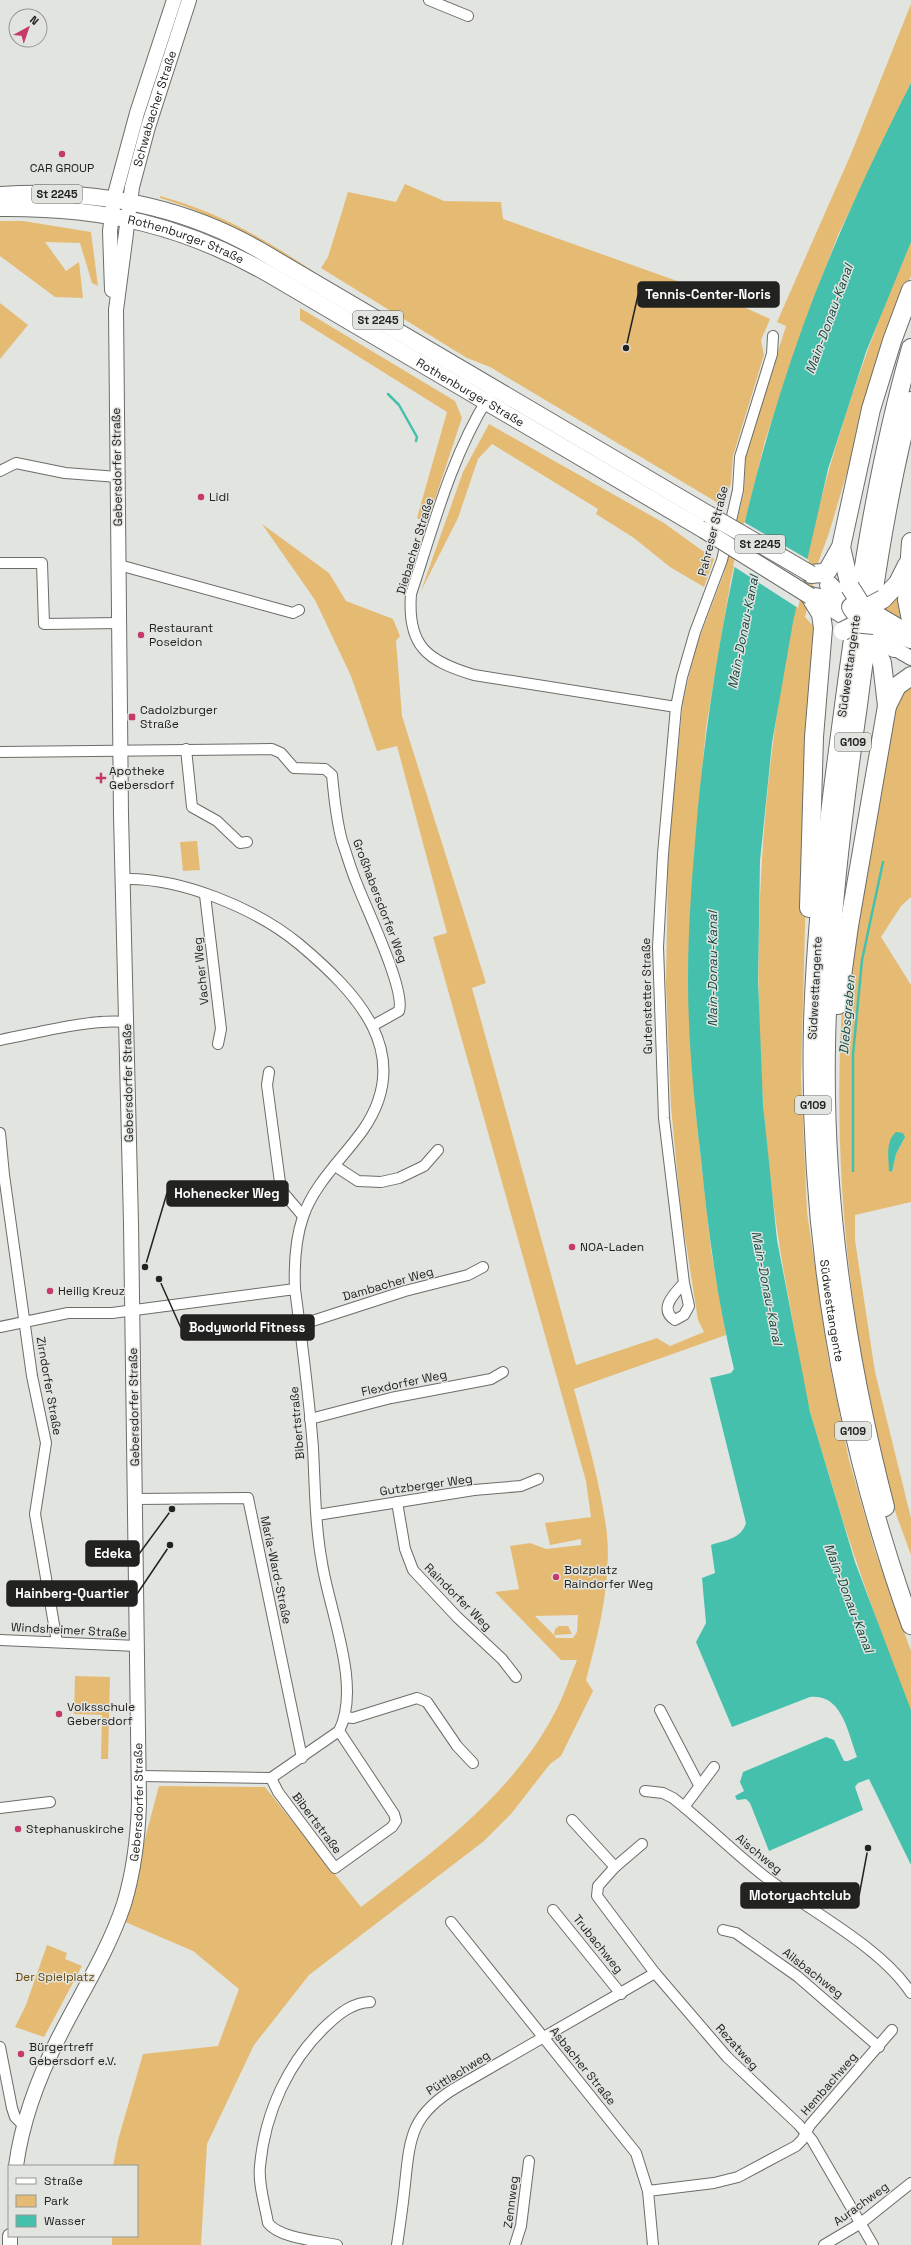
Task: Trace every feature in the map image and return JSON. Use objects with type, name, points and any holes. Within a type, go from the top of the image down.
[{"type":"highway","points":[[894,648],[863,618],[817,578],[832,567],[842,547],[871,409],[890,348],[911,290]]},
{"type":"highway","name":"Südwesttangente","points":[[911,348],[881,472],[853,640],[828,827],[815,978],[812,1074],[814,1162],[820,1231],[832,1323],[847,1406],[863,1473],[884,1546],[911,1625]]},
{"type":"highway","name":"Südwesttangente","points":[[911,401],[882,544],[846,793],[831,950],[826,1086],[831,1202],[845,1320],[869,1443],[887,1513],[911,1588]]},
{"type":"highway","points":[[842,547],[863,618],[882,663],[887,706]]},
{"type":"highway","points":[[820,665],[828,648],[863,618],[901,578],[910,550]]},
{"type":"highway","points":[[910,550],[908,600],[911,620]]},
{"type":"highway","points":[[810,596],[823,620],[814,738],[809,904],[808,956],[815,978]]},
{"type":"highway","points":[[810,596],[829,600],[863,618],[911,639]]},
{"type":"highway","points":[[826,1086],[836,1038],[848,926],[887,706],[897,686],[911,676]]},
{"type":"main road","name":"Schwabacher Straße","points":[[119,217],[137,113],[174,0]]},
{"type":"main road","name":"Schwabacher Straße","points":[[122,200],[148,127],[188,0]]},
{"type":"main road","name":"Rothenburger Straße","points":[[0,195],[70,194],[122,200],[184,215],[238,238],[810,596]]},
{"type":"main road","name":"Rothenburger Straße","points":[[0,208],[45,209],[119,217],[186,234],[244,260],[708,514],[817,578]]},
{"type":"main road","name":"Gebersdorfer Straße","points":[[16,2165],[24,2126],[48,2059],[96,1970],[123,1906],[136,1851],[139,1776],[133,1310],[123,880],[116,310],[119,217]]},
{"type":"main road","points":[[863,618],[911,633]]},
{"type":"main road","points":[[894,648],[911,658]]},
{"type":"street","points":[[429,0],[468,16]]},
{"type":"street","name":"Pahreser Straße","points":[[676,707],[682,677],[695,632],[722,560],[738,490],[740,457],[772,354],[773,336]]},
{"type":"street","name":"Diebacher Straße","points":[[490,395],[469,432],[411,594],[410,614],[412,629],[420,646],[448,668],[474,675],[676,707]]},
{"type":"street","points":[[0,471],[16,463],[65,473],[118,477]]},
{"type":"street","points":[[0,563],[42,562],[44,624],[120,623]]},
{"type":"street","points":[[119,566],[293,613],[299,610]]},
{"type":"street","name":"Gutenstetter Straße","points":[[676,707],[663,854],[658,955],[664,1118],[684,1283]]},
{"type":"street","points":[[186,749],[192,807],[216,821],[240,843],[247,842]]},
{"type":"street","name":"Großhabersdorfer Weg","points":[[121,750],[272,749],[281,753],[294,768],[325,769],[332,774],[334,804],[342,839],[356,882],[393,973],[401,1004],[399,1011],[374,1025]]},
{"type":"street","points":[[0,752],[121,750]]},
{"type":"street","points":[[123,880],[159,883],[205,895],[233,904],[261,919],[295,941],[330,970],[351,994],[374,1025]]},
{"type":"street","name":"Vacher Weg","points":[[205,895],[220,1029],[218,1044]]},
{"type":"street","points":[[0,1040],[76,1026],[126,1022]]},
{"type":"street","name":"Bibertstraße","points":[[271,1778],[278,1792],[335,1868],[392,1827],[396,1821],[394,1814],[339,1731],[345,1717],[345,1674],[343,1652],[322,1564],[310,1419],[295,1289],[295,1254],[303,1216],[316,1191],[364,1129],[379,1094],[383,1065],[374,1025]]},
{"type":"street","points":[[269,1072],[267,1085],[281,1190],[303,1216]]},
{"type":"street","name":"Zirndorfer Straße","points":[[0,1133],[4,1175],[32,1376],[46,1443],[35,1514],[57,1642]]},
{"type":"street","points":[[335,1166],[358,1181],[382,1182],[399,1178],[419,1169],[438,1150]]},
{"type":"street","name":"Dambacher Weg","points":[[300,1325],[405,1291],[468,1275],[483,1267]]},
{"type":"street","points":[[0,1327],[68,1313],[112,1313],[295,1289]]},
{"type":"street","name":"Flexdorfer Weg","points":[[310,1419],[391,1398],[491,1379],[504,1372]]},
{"type":"street","name":"Gutzberger Weg","points":[[317,1515],[397,1502],[521,1486],[538,1479]]},
{"type":"street","name":"Maria-Ward-Straße","points":[[135,1498],[248,1498],[302,1758]]},
{"type":"street","name":"Raindorfer Weg","points":[[397,1502],[405,1549],[413,1570],[457,1617],[502,1659],[516,1677]]},
{"type":"street","name":"Windsheimer Straße","points":[[0,1640],[137,1646]]},
{"type":"street","points":[[345,1717],[352,1718],[411,1699],[422,1698],[427,1702],[458,1746],[473,1763]]},
{"type":"street","points":[[660,1710],[699,1785]]},
{"type":"street","points":[[139,1776],[271,1778],[339,1731]]},
{"type":"street","points":[[684,1807],[714,1767]]},
{"type":"street","name":"Aischweg","points":[[645,1790],[663,1793],[684,1807],[758,1871],[876,1955],[894,1972],[911,1993]]},
{"type":"street","points":[[0,1808],[50,1802]]},
{"type":"street","points":[[572,1820],[615,1867]]},
{"type":"street","name":"Rezatweg","points":[[642,1844],[615,1867],[598,1886],[597,1896],[655,1973],[736,2066],[806,2133],[873,2245]]},
{"type":"street","name":"Trubachweg","points":[[553,1910],[621,1994]]},
{"type":"street","name":"Asbacher Straße","points":[[451,1922],[542,2038],[636,2153],[648,2191],[653,2245]]},
{"type":"street","name":"Ailsbachweg","points":[[723,1930],[736,1933],[790,1971],[841,2012],[879,2047]]},
{"type":"street","points":[[542,2038],[621,1994],[655,1973]]},
{"type":"street","points":[[337,2245],[281,2233],[272,2228],[268,2223],[260,2167],[272,2109],[282,2085],[296,2062],[314,2038],[343,2012],[362,2002],[370,2002]]},
{"type":"street","name":"Hembachweg","points":[[648,2191],[714,2183],[738,2177],[796,2146],[810,2125],[879,2047],[892,2030]]},
{"type":"street","name":"Püttlachweg","points":[[398,2245],[410,2143],[423,2115],[444,2095],[542,2038]]},
{"type":"street","points":[[0,2047],[12,2108],[15,2117],[24,2126]]},
{"type":"street","name":"Zennweg","points":[[515,2245],[521,2226],[529,2161]]},
{"type":"street","name":"Aurachweg","points":[[824,2245],[861,2223],[911,2183]]},
{"type":"green space","points":[[911,4],[911,83],[838,235],[803,327],[765,441],[731,579],[706,728],[694,855],[688,980],[696,1115],[711,1250],[726,1335],[574,1389],[600,1491],[606,1526],[608,1565],[604,1604],[586,1680],[593,1691],[561,1756],[550,1764],[511,1814],[484,1841],[309,1975],[254,2045],[207,2144],[201,2245],[112,2245],[112,2237],[138,2237],[138,2165],[113,2165],[118,2140],[143,2054],[218,2046],[239,1989],[193,1951],[123,1921],[159,1786],[265,1787],[361,1907],[468,1822],[515,1773],[553,1716],[563,1696],[577,1660],[561,1660],[495,1592],[519,1589],[510,1546],[530,1543],[546,1549],[581,1545],[581,1539],[550,1545],[545,1523],[591,1517],[586,1481],[433,937],[447,933],[397,746],[377,751],[351,676],[315,600],[262,524],[329,573],[346,601],[393,619],[400,636],[396,641],[402,716],[486,983],[472,988],[576,1365],[657,1338],[670,1346],[704,1332],[698,1320],[681,1211],[671,1107],[666,984],[668,865],[683,701],[696,647],[724,573],[744,492],[746,452],[786,326],[777,322],[851,154]],"holes":[[[578,1615],[577,1632],[573,1638],[556,1638],[535,1616]]]},
{"type":"green space","points":[[405,184],[444,201],[501,202],[503,219],[722,297],[770,319],[761,340],[764,355],[733,456],[731,483],[723,506],[490,367],[467,358],[321,268],[328,257],[348,192],[396,202]]},
{"type":"green space","points":[[160,196],[204,211],[245,230],[323,278],[244,233],[182,205],[160,198]]},
{"type":"green space","points":[[0,221],[23,221],[91,232],[98,286],[92,283],[80,243],[45,242],[66,271],[79,262],[83,298],[55,297],[0,256]]},
{"type":"green space","points":[[911,242],[911,276],[895,311],[829,533],[818,563],[805,617],[818,631],[809,775],[801,1077],[807,1212],[828,1356],[849,1460],[875,1551],[911,1651],[911,1710],[873,1610],[837,1502],[814,1426],[800,1363],[770,1176],[760,1040],[760,904],[770,768],[790,632],[821,499],[861,369]]},
{"type":"green space","points":[[0,303],[28,325],[0,359]]},
{"type":"green space","points":[[300,308],[455,401],[462,418],[427,523],[417,518],[447,412],[300,320]]},
{"type":"green space","points":[[489,424],[664,523],[714,559],[704,587],[670,567],[634,538],[596,514],[598,509],[492,444],[478,459],[458,518],[421,591],[463,472]]},
{"type":"green space","points":[[902,585],[910,625],[878,609]]},
{"type":"green space","points":[[911,685],[911,897],[901,906],[881,937],[911,985],[911,1202],[855,1215],[855,1240],[875,1372],[911,1518],[911,1555],[890,1495],[863,1368],[847,1248],[842,1188],[840,1128],[842,1008],[893,710],[904,689]],"holes":[[[905,1137],[896,1154],[892,1172],[889,1171],[889,1160]]]},
{"type":"green space","points":[[197,841],[200,870],[183,871],[180,842]]},
{"type":"green space","points":[[559,1626],[568,1626],[572,1634],[554,1635],[555,1629]]},
{"type":"green space","points":[[75,1676],[110,1677],[108,1759],[101,1759],[102,1715],[74,1714]]},
{"type":"green space","name":"Der Spielplatz","points":[[47,1945],[67,1953],[65,1959],[82,1966],[44,2037],[15,2027],[26,2005]]},
{"type":"water","name":"Main-Donau-Kanal","points":[[911,83],[911,242],[866,352],[828,469],[793,622],[772,743],[760,861],[758,980],[763,1104],[777,1240],[810,1412],[855,1562],[911,1710],[911,1865],[869,1779],[858,1783],[855,1787],[863,1810],[769,1851],[750,1803],[746,1799],[737,1800],[735,1796],[744,1791],[740,1782],[743,1772],[826,1737],[834,1740],[844,1761],[848,1761],[857,1757],[847,1726],[837,1708],[830,1701],[821,1697],[810,1697],[732,1727],[696,1642],[706,1623],[702,1578],[715,1573],[711,1545],[737,1536],[744,1528],[746,1523],[710,1378],[731,1373],[734,1369],[718,1291],[707,1212],[692,1070],[688,980],[693,871],[705,746],[723,624],[749,503],[783,384],[803,326],[853,203]]},
{"type":"water","points":[[896,1132],[903,1133],[905,1137],[896,1154],[892,1172],[889,1171],[888,1150],[890,1140]]},
{"type":"pier","points":[[744,522],[809,560],[798,608],[733,566]]},
{"type":"waterway","points":[[388,394],[399,405],[417,437],[416,441]]},
{"type":"waterway","name":"Diebsgraben","points":[[853,1171],[853,1055],[862,960],[883,862]]},
{"type":"place","name":"CAR GROUP","points":[[62,154]]},
{"type":"place","name":"Tennis-Center-Noris","points":[[626,348]]},
{"type":"place","name":"Lidl","points":[[201,497]]},
{"type":"place","name":"Restaurant Poseidon","points":[[141,635]]},
{"type":"place","name":"Cadolzburger Straße","points":[[132,717]]},
{"type":"place","name":"Apotheke Gebersdorf","points":[[101,778]]},
{"type":"place","name":"NOA-Laden","points":[[572,1247]]},
{"type":"place","name":"Hohenecker Weg","points":[[145,1267]]},
{"type":"place","name":"Bodyworld Fitness","points":[[159,1279]]},
{"type":"place","name":"Heilig Kreuz","points":[[50,1291]]},
{"type":"place","name":"Edeka","points":[[172,1509]]},
{"type":"place","name":"Hainberg-Quartier","points":[[170,1545]]},
{"type":"place","name":"Bolzplatz Raindorfer Weg","points":[[556,1577]]},
{"type":"place","name":"Volksschule Gebersdorf","points":[[59,1714]]},
{"type":"place","name":"Stephanuskirche","points":[[18,1829]]},
{"type":"place","name":"Motoryachtclub","points":[[868,1848]]},
{"type":"place","name":"Bürgertreff Gebersdorf e.V.","points":[[21,2054]]}]
